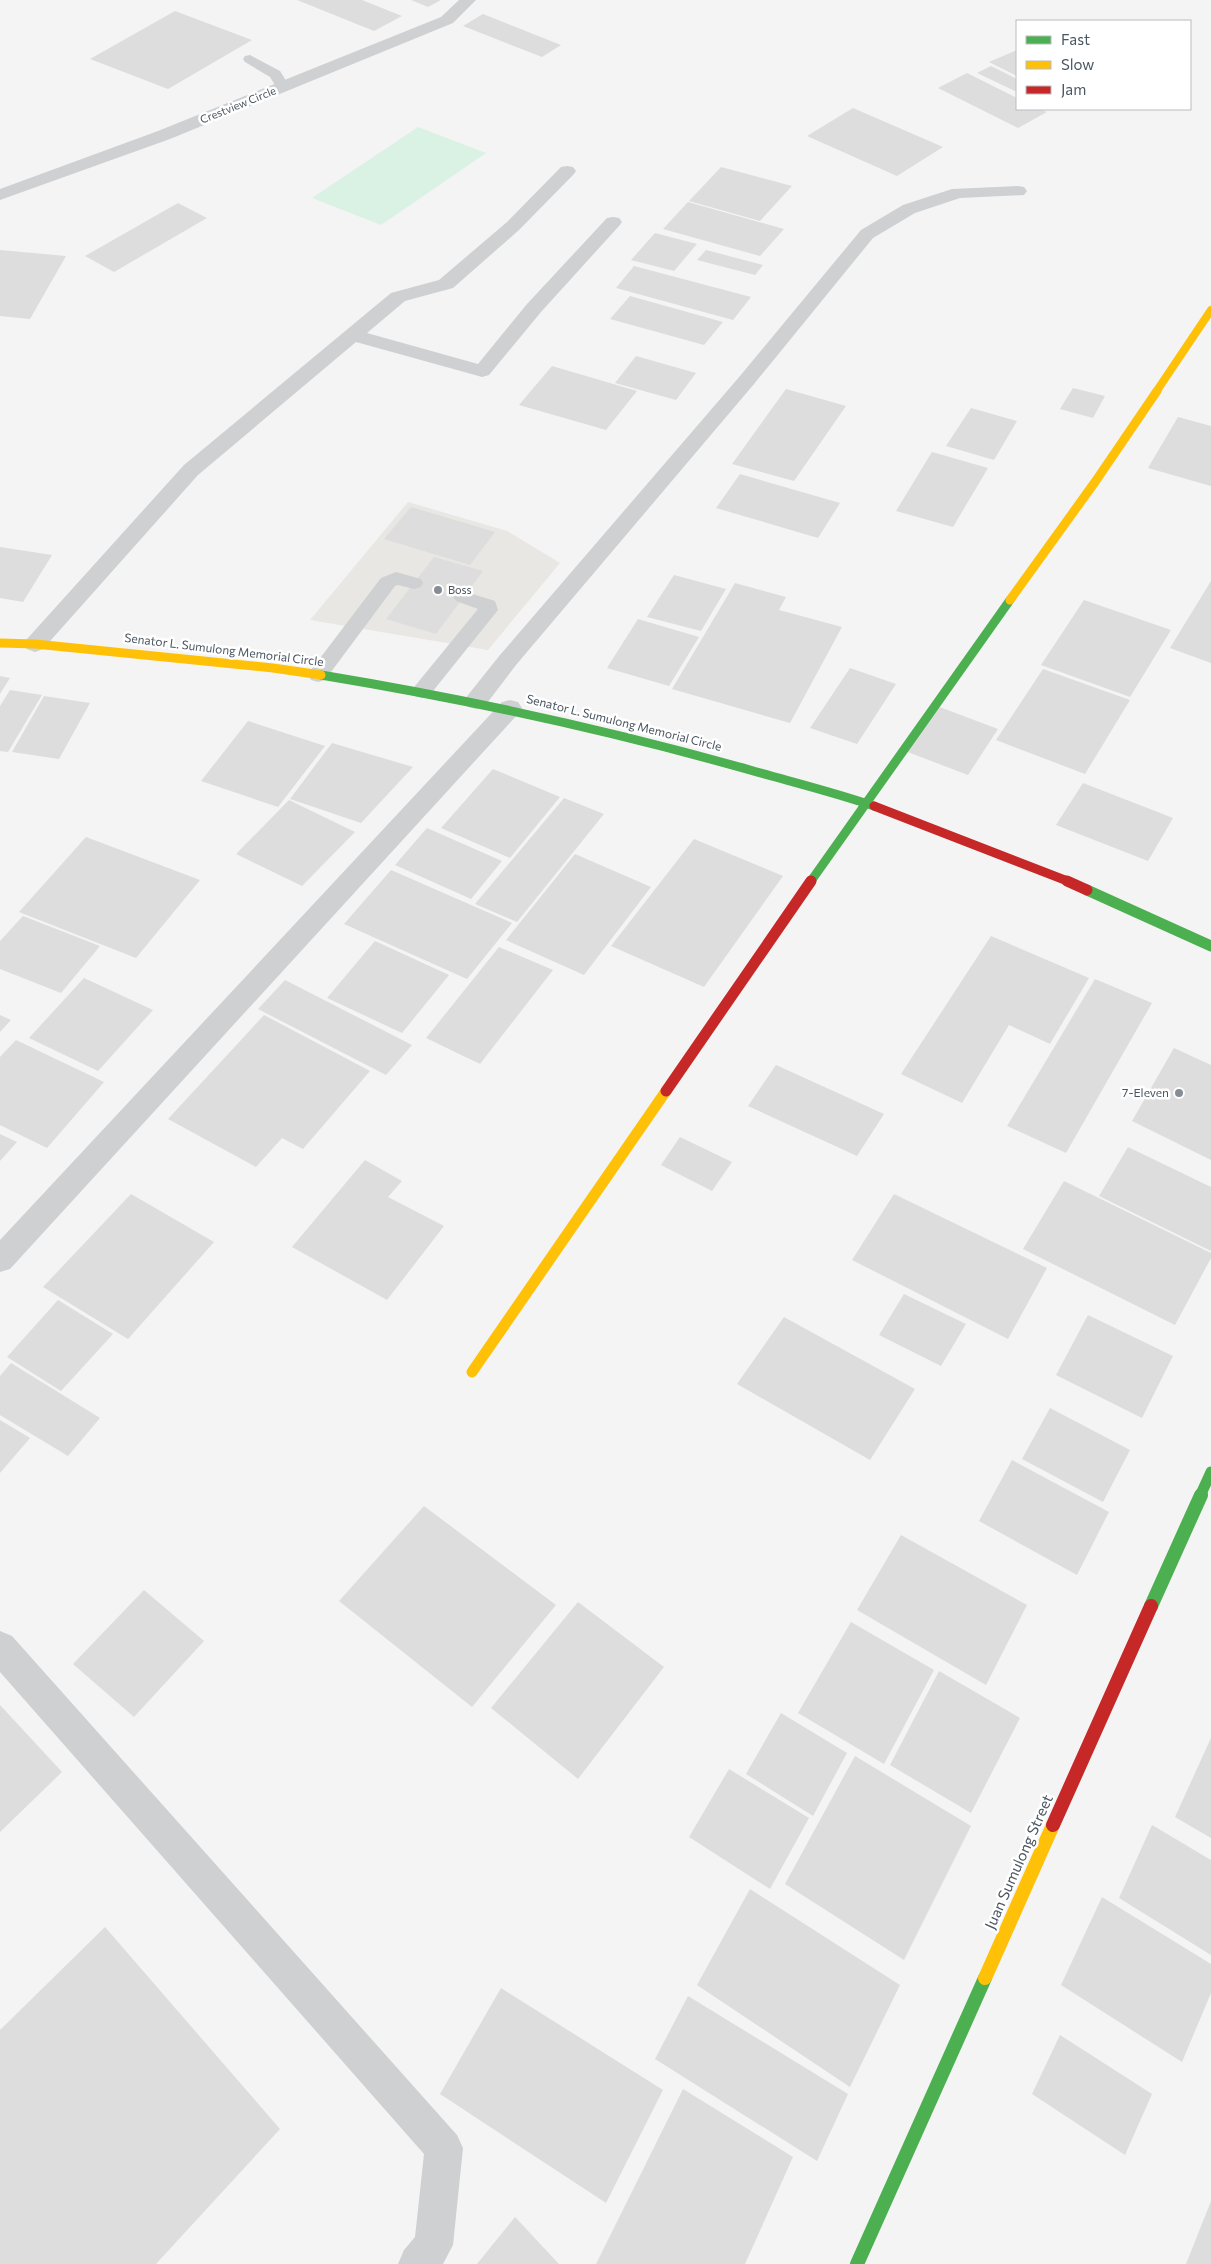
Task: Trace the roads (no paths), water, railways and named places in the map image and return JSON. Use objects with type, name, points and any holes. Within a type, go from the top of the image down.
[{"type":"street","name":"Crestview Circle","points":[[0,195],[164,136],[447,20],[468,0]]},
{"type":"street","points":[[35,644],[191,470],[398,297],[446,284],[513,226],[567,171]]},
{"type":"street","points":[[476,701],[508,660],[753,372],[867,234],[909,209],[958,193],[1018,191]]},
{"type":"street","points":[[352,335],[482,371],[534,308],[613,222]]},
{"type":"street","points":[[472,1372],[865,803],[1095,482],[1211,310]]},
{"type":"street","name":"Senator L. Sumulong Memorial Circle","points":[[0,643],[35,644],[157,656],[318,675],[422,691],[510,708],[684,750],[865,803],[1048,872],[1211,946]]},
{"type":"street","points":[[0,1260],[510,708]]},
{"type":"street","name":"Juan Sumulong Street","points":[[857,2264],[1211,1472]]},
{"type":"street","points":[[0,1647],[444,2148],[434,2245],[418,2264]]},
{"type":"lane","points":[[250,59],[275,74],[283,87]]},
{"type":"lane","points":[[318,675],[388,582],[396,578],[414,583]]},
{"type":"lane","points":[[422,691],[488,610],[488,605],[463,597]]},
{"type":"place","name":"Boss","points":[[438,590]]},
{"type":"place","name":"7-Eleven","points":[[1179,1093]]}]
